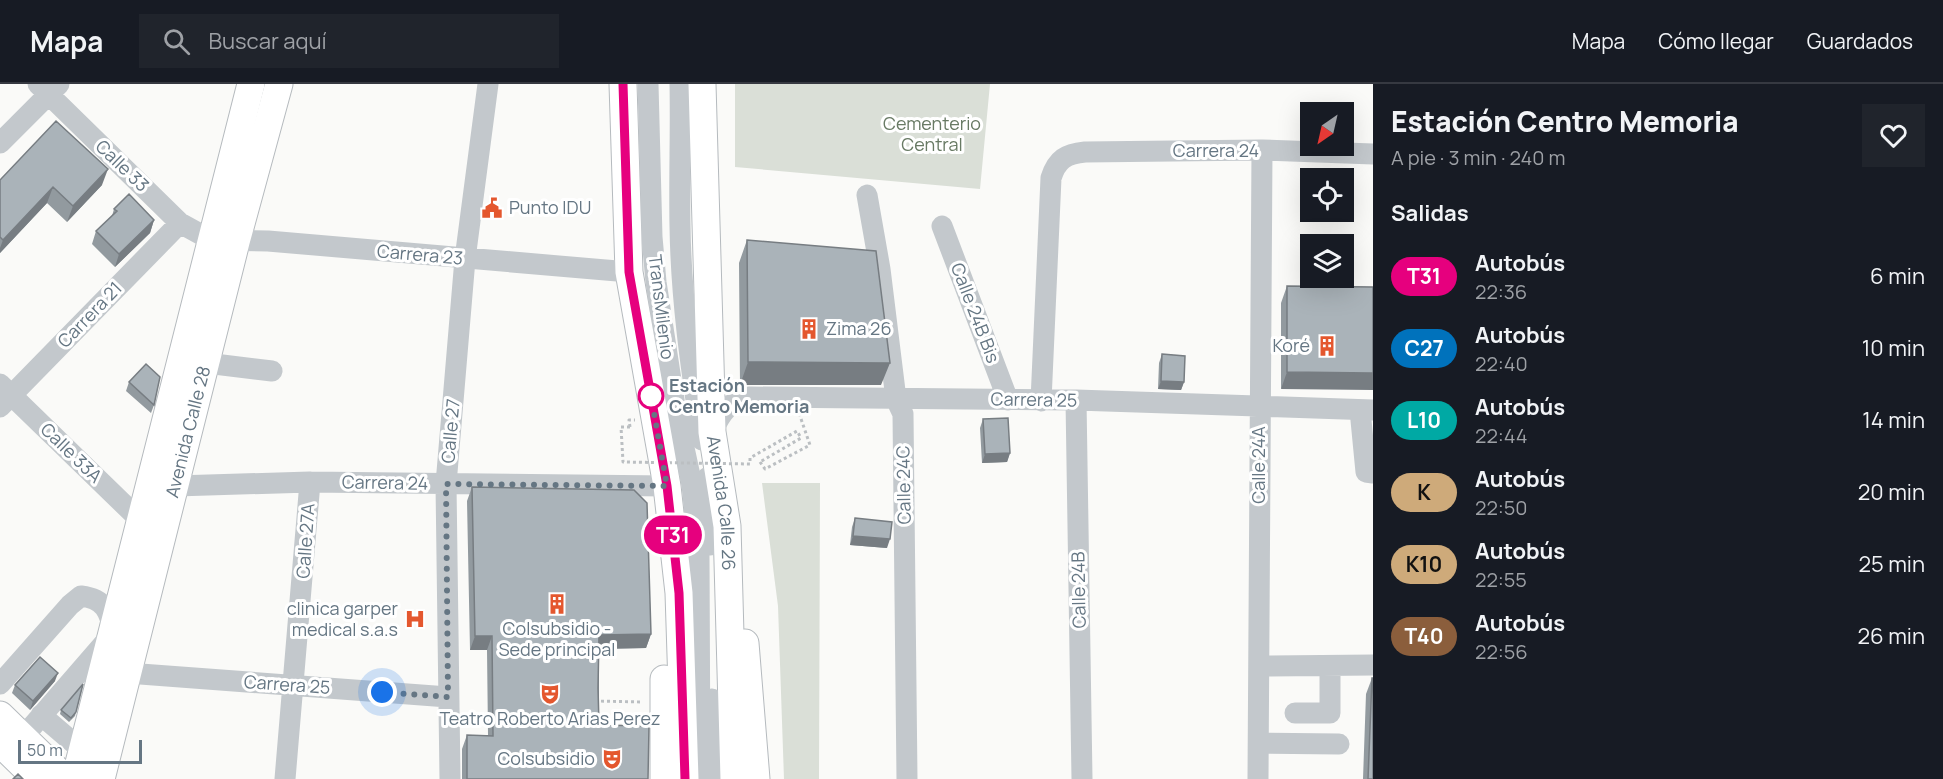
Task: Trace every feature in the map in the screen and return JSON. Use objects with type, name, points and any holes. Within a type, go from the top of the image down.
[{"type":"main road","name":"Avenida Calle 28","points":[[101,779],[206,363],[251,84]]},
{"type":"main road","name":"Avenida Calle 28","points":[[75,779],[74,744],[85,686],[114,632],[142,522],[224,241],[279,84]]},
{"type":"main road","points":[[623,84],[629,272],[667,486],[679,593],[685,779]]},
{"type":"main road","name":"Avenida Calle 26","points":[[702,84],[712,432],[727,526],[734,779]]},
{"type":"main road","points":[[664,779],[667,486]]},
{"type":"main road","points":[[727,526],[747,657],[756,779]]},
{"type":"main road","points":[[0,715],[11,740],[37,779]]},
{"type":"main road","points":[[11,740],[66,779]]},
{"type":"street","name":"Calle 27","points":[[450,779],[446,484],[465,259],[488,84]]},
{"type":"street","name":"TransMilenio","points":[[648,84],[652,237],[656,282],[675,406],[692,485],[699,555],[700,779]]},
{"type":"street","name":"TransMilenio","points":[[681,84],[680,226],[683,288],[693,381],[710,484],[712,706],[716,779]]},
{"type":"street","name":"Calle 33","points":[[49,87],[180,223],[224,241]]},
{"type":"street","points":[[0,143],[49,87]]},
{"type":"street","name":"Carrera 24","points":[[1041,401],[1051,178],[1061,159],[1071,153],[1085,152],[1262,150],[1373,154]]},
{"type":"street","name":"Calle 24A","points":[[1258,779],[1262,150]]},
{"type":"street","name":"Calle 24C","points":[[867,195],[880,269],[896,399],[903,414],[907,779]]},
{"type":"street","name":"Carrera 21","points":[[4,396],[180,223]]},
{"type":"street","name":"Calle 24B Bis","points":[[942,226],[1008,400]]},
{"type":"street","name":"Carrera 23","points":[[224,241],[268,241],[629,272]]},
{"type":"street","points":[[206,363],[272,371]]},
{"type":"street","name":"Calle 33A","points":[[4,396],[142,522]]},
{"type":"street","name":"Carrera 25","points":[[712,432],[718,418],[735,400],[749,397],[1076,400],[1367,410]]},
{"type":"street","name":"Calle 24B","points":[[1076,400],[1082,779]]},
{"type":"street","points":[[1367,410],[1369,450],[1366,472],[1373,472]]},
{"type":"street","name":"Carrera 24","points":[[176,486],[310,482],[667,486]]},
{"type":"street","name":"Calle 27A","points":[[285,779],[310,482]]},
{"type":"street","points":[[0,684],[70,605],[81,596],[95,598],[105,605],[114,632]]},
{"type":"street","points":[[1260,666],[1373,665]]},
{"type":"street","points":[[1295,714],[1330,713],[1330,666]]},
{"type":"street","name":"Carrera 25","points":[[127,673],[448,697]]},
{"type":"street","points":[[11,740],[41,715],[85,686]]},
{"type":"street","points":[[41,715],[74,744]]},
{"type":"street","points":[[1259,743],[1339,744]]},
{"type":"path","points":[[630,428],[621,428],[623,462],[750,464],[750,458],[797,431],[801,438],[760,462],[765,469],[810,445],[800,415],[789,398]]},
{"type":"path","points":[[593,701],[650,702]]},
{"type":"green space","name":"Cementerio Central","points":[[735,84],[990,84],[980,189],[735,167]]},
{"type":"green space","points":[[762,483],[820,483],[819,779],[784,779],[778,606]]},
{"type":"building","points":[[56,121],[108,169],[73,206],[53,187],[3,240],[0,237],[0,180]]},
{"type":"building","points":[[129,194],[154,220],[119,254],[96,231],[117,211],[114,209]]},
{"type":"building","name":"Zima 26","points":[[747,240],[876,251],[890,363],[748,362]]},
{"type":"building","name":"Koré","points":[[1287,286],[1300,286],[1300,288],[1373,287],[1373,373],[1287,372]]},
{"type":"building","points":[[1162,354],[1185,356],[1184,382],[1161,381]]},
{"type":"building","points":[[146,364],[160,377],[154,405],[129,382]]},
{"type":"building","points":[[1008,418],[1010,453],[985,454],[983,419]]},
{"type":"building","name":"Colsubsidio - Sede principal","points":[[472,487],[634,490],[647,503],[651,634],[599,635],[598,688],[599,725],[649,726],[648,779],[467,779],[467,735],[493,736],[492,636],[475,636]]},
{"type":"building","points":[[855,518],[892,522],[890,539],[853,536]]},
{"type":"building","points":[[40,657],[58,673],[33,701],[15,685]]},
{"type":"building","points":[[1372,678],[1373,779],[1368,779]]},
{"type":"building","points":[[83,684],[76,712],[71,718],[61,710]]},
{"type":"building","points":[[18,774],[23,779],[13,779]]},
{"type":"bus line","name":"T31","points":[[623,84],[629,272],[667,486],[679,593],[685,779]]},
{"type":"place","name":"Punto IDU","points":[[492,208]]},
{"type":"place","name":"Zima 26","points":[[809,329]]},
{"type":"place","name":"Koré","points":[[1327,346]]},
{"type":"place","name":"Estación Centro Memoria","points":[[651,396]]},
{"type":"place","name":"Colsubsidio - Sede principal","points":[[557,604]]},
{"type":"place","name":"clinica garper medical s.a.s","points":[[415,619]]},
{"type":"place","name":"Teatro Roberto Arias Perez","points":[[550,694]]},
{"type":"place","name":"Colsubsidio","points":[[612,759]]},
{"type":"route","points":[[382,692],[448,697],[446,484],[667,486],[651,396]]}]
